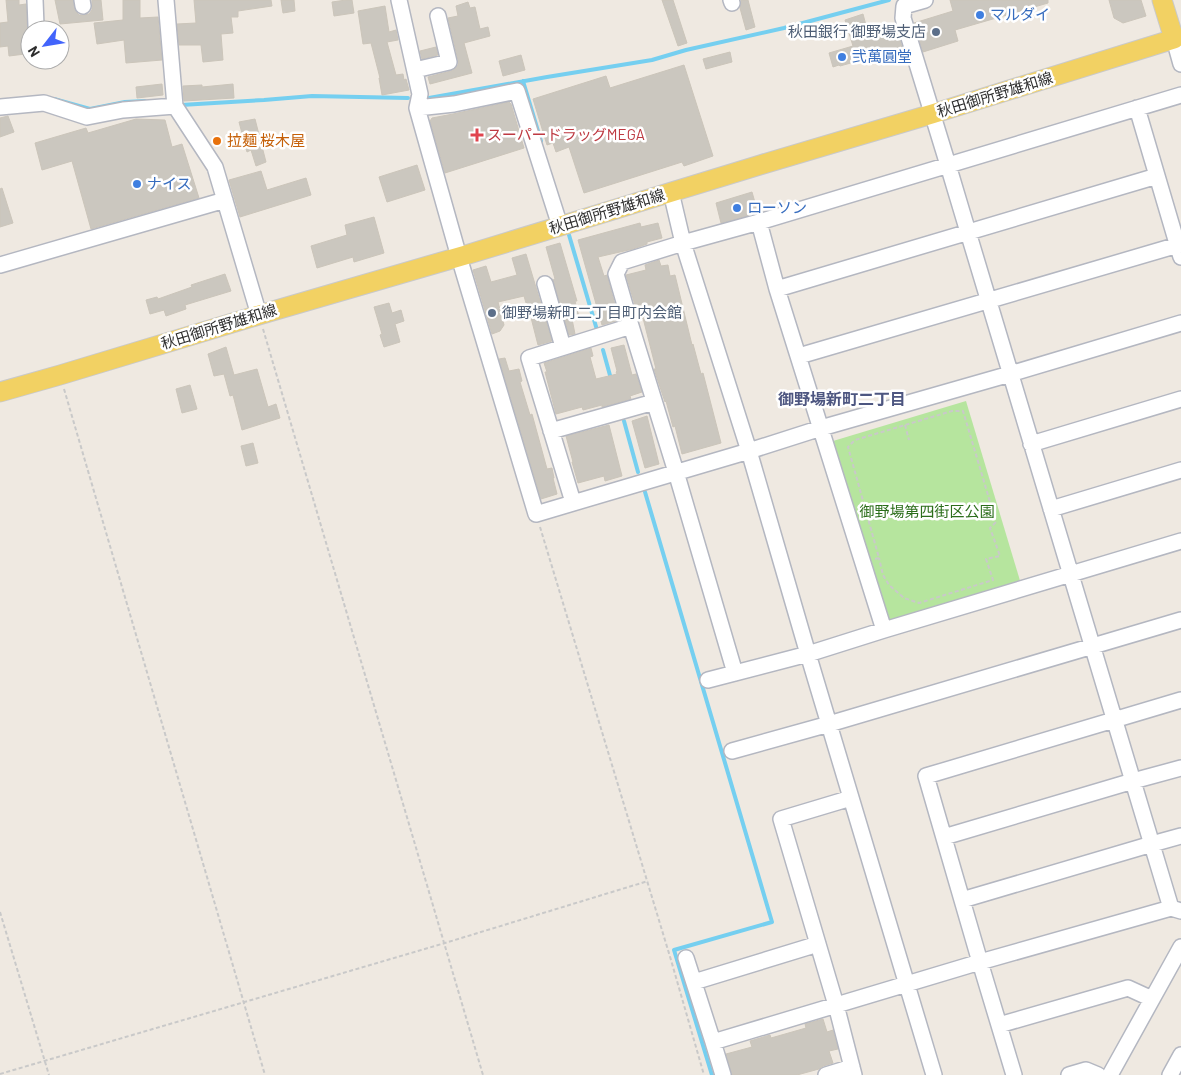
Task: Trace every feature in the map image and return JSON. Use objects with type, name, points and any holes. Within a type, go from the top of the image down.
[{"type":"main road","points":[[1162,0],[1177,38]]},
{"type":"main road","name":"秋田御所野雄和線","points":[[0,392],[560,226],[1177,38]]},
{"type":"street","points":[[35,0],[36,20]]},
{"type":"street","points":[[166,0],[175,106],[215,167],[259,314]]},
{"type":"street","points":[[399,0],[420,94],[417,108],[536,514],[821,428],[1181,323]]},
{"type":"street","points":[[713,1042],[980,962],[1176,910],[1152,844],[903,18],[904,6],[925,0]]},
{"type":"street","points":[[415,70],[449,62],[438,16]]},
{"type":"street","points":[[1177,38],[1181,64]]},
{"type":"street","points":[[417,108],[454,104],[517,91],[560,226]]},
{"type":"street","points":[[735,673],[616,274],[622,262],[1181,95]]},
{"type":"street","points":[[0,107],[44,103],[87,117],[123,110],[175,106]]},
{"type":"street","points":[[798,356],[988,301],[1179,251],[1137,108]]},
{"type":"street","points":[[777,289],[1157,176]]},
{"type":"street","points":[[671,192],[683,243],[749,451],[934,1075]]},
{"type":"street","points":[[0,265],[225,200]]},
{"type":"street","points":[[759,222],[777,289],[884,630]]},
{"type":"street","points":[[545,284],[563,347]]},
{"type":"street","points":[[573,502],[528,358],[631,326]]},
{"type":"street","points":[[1031,444],[1181,399]]},
{"type":"street","points":[[551,431],[654,402]]},
{"type":"street","points":[[1051,509],[1181,470]]},
{"type":"street","points":[[708,680],[808,654],[1181,541]]},
{"type":"street","points":[[732,751],[1181,620]]},
{"type":"street","points":[[1014,1075],[926,776],[1181,700]]},
{"type":"street","points":[[944,837],[1181,768]]},
{"type":"street","points":[[826,1075],[853,1071],[836,1005],[781,819],[851,798]]},
{"type":"street","points":[[962,900],[1181,836]]},
{"type":"street","points":[[694,982],[818,944]]},
{"type":"street","points":[[1110,1075],[1181,946]]},
{"type":"street","points":[[686,958],[723,1075]]},
{"type":"street","points":[[999,1025],[1128,988],[1152,999]]},
{"type":"street","points":[[1170,1075],[1181,1055]]},
{"type":"street","points":[[1069,1075],[1086,1070],[1098,1075]]},
{"type":"path","points":[[259,314],[483,1075]]},
{"type":"path","points":[[60,375],[265,1075]]},
{"type":"path","points":[[952,411],[962,411],[996,522],[990,528],[1000,556],[986,559],[993,580],[919,603],[904,598],[889,586],[883,575],[879,558],[848,447],[855,440],[952,411]]},
{"type":"path","points":[[904,425],[909,440]]},
{"type":"path","points":[[536,514],[648,881],[704,1075]]},
{"type":"path","points":[[863,562],[879,558]]},
{"type":"path","points":[[0,1074],[648,881]]},
{"type":"path","points":[[0,912],[49,1075]]},
{"type":"green space","name":"御野場第四街区公園","points":[[966,401],[1021,584],[888,623],[833,441]]},
{"type":"building","points":[[6,0],[19,0],[19,5],[26,4],[27,20],[20,20],[20,55],[9,56],[8,46],[0,47],[0,23],[8,22]]},
{"type":"building","points":[[55,0],[73,0],[76,12],[79,15],[84,15],[89,14],[92,10],[92,0],[101,0],[103,20],[70,23],[70,20],[59,20]]},
{"type":"building","points":[[123,0],[140,0],[140,18],[158,17],[162,60],[126,63],[124,40],[97,44],[94,23],[123,20]]},
{"type":"building","points":[[194,0],[271,0],[272,6],[238,11],[238,17],[231,17],[233,33],[221,34],[223,60],[203,62],[201,45],[179,45],[177,24],[196,23]]},
{"type":"building","points":[[281,0],[294,0],[295,11],[283,13]]},
{"type":"building","points":[[352,0],[354,13],[334,16],[332,2]]},
{"type":"building","points":[[662,0],[673,0],[687,43],[678,46]]},
{"type":"building","points":[[741,0],[748,0],[755,27],[746,30],[740,8]]},
{"type":"building","points":[[950,0],[1048,0],[1048,3],[955,30],[958,41],[923,52],[914,23],[953,11]]},
{"type":"building","points":[[1109,0],[1141,0],[1146,16],[1123,23],[1114,18]]},
{"type":"building","points":[[468,2],[470,8],[475,7],[480,29],[488,27],[490,36],[464,43],[472,73],[430,84],[428,77],[451,71],[458,65],[448,18],[458,16],[456,6]]},
{"type":"building","points":[[385,6],[389,32],[396,30],[398,40],[387,42],[396,75],[403,74],[409,90],[382,95],[380,78],[371,43],[363,44],[358,11]]},
{"type":"building","points":[[863,14],[868,33],[895,25],[906,59],[898,61],[896,56],[884,59],[883,54],[833,67],[829,53],[853,46],[845,20]]},
{"type":"building","points":[[436,47],[438,55],[422,59],[420,51]]},
{"type":"building","points":[[730,52],[732,62],[706,69],[703,59]]},
{"type":"building","points":[[521,55],[525,70],[503,76],[499,61]]},
{"type":"building","points":[[684,65],[713,156],[684,166],[682,162],[584,193],[569,147],[556,152],[553,143],[547,145],[533,99],[606,76],[610,88]]},
{"type":"building","points":[[162,84],[163,95],[137,98],[136,87]]},
{"type":"building","points":[[233,84],[234,98],[184,101],[183,86],[202,85],[202,87]]},
{"type":"building","name":"スーパードラッグMEGA","points":[[509,102],[524,148],[445,173],[430,121],[432,118]]},
{"type":"building","points":[[8,116],[14,132],[0,137],[0,118]]},
{"type":"building","name":"ナイス","points":[[136,119],[165,120],[172,147],[182,144],[199,198],[91,229],[72,161],[42,170],[35,143],[86,128],[88,133]]},
{"type":"building","points":[[255,119],[266,162],[256,166],[251,150],[247,152],[239,122]]},
{"type":"building","points":[[417,165],[425,190],[387,202],[379,177]]},
{"type":"building","points":[[261,171],[267,190],[306,178],[311,195],[240,217],[229,180]]},
{"type":"building","points":[[2,188],[13,223],[0,227],[0,189]]},
{"type":"building","name":"ローソン","points":[[752,192],[758,213],[721,223],[716,203]]},
{"type":"building","points":[[374,217],[384,253],[354,262],[353,257],[317,268],[311,246],[347,235],[345,225]]},
{"type":"building","points":[[640,223],[641,227],[658,223],[662,238],[647,242],[647,244],[633,249],[598,257],[604,276],[607,275],[619,320],[602,325],[578,240]]},
{"type":"building","points":[[560,243],[577,301],[575,301],[579,317],[572,319],[575,334],[569,335],[553,280],[555,279],[546,247]]},
{"type":"building","points":[[526,254],[552,341],[538,345],[524,296],[498,302],[504,325],[500,331],[492,334],[473,270],[486,266],[491,282],[517,275],[512,258]]},
{"type":"building","points":[[659,260],[661,266],[668,265],[670,276],[675,275],[692,345],[701,374],[703,373],[721,443],[682,454],[675,426],[673,427],[654,369],[656,369],[643,318],[641,319],[637,305],[635,305],[626,275],[646,270],[645,265]]},
{"type":"building","points":[[225,274],[231,291],[185,305],[186,309],[166,316],[164,310],[150,314],[146,300],[157,297],[158,299],[192,287],[191,285]]},
{"type":"building","points":[[389,303],[392,313],[401,310],[404,321],[395,324],[400,342],[384,347],[374,307]]},
{"type":"building","points":[[624,345],[632,375],[636,374],[642,392],[630,396],[631,399],[602,407],[602,405],[583,410],[582,407],[556,414],[544,363],[591,348],[593,356],[590,357],[596,379],[617,374],[611,348]]},
{"type":"building","points":[[226,347],[234,375],[257,369],[268,407],[276,404],[280,418],[242,430],[233,395],[230,396],[224,374],[214,376],[208,354]]},
{"type":"building","points":[[505,358],[509,371],[519,369],[522,381],[520,382],[530,415],[532,414],[547,469],[552,468],[557,494],[541,499],[499,359]]},
{"type":"building","points":[[190,385],[197,409],[182,413],[176,389]]},
{"type":"building","points":[[647,416],[659,464],[645,468],[632,421]]},
{"type":"building","points":[[609,425],[622,476],[605,481],[604,476],[578,483],[566,436]]},
{"type":"building","points":[[253,443],[258,463],[246,466],[241,446]]},
{"type":"building","points":[[823,1019],[827,1032],[833,1030],[838,1049],[829,1051],[833,1063],[797,1075],[732,1075],[726,1054],[752,1047],[750,1041],[770,1035],[771,1038],[806,1028],[805,1024]]},
{"type":"waterway","points":[[429,98],[652,60],[889,0]]},
{"type":"waterway","points":[[523,81],[541,141]]},
{"type":"waterway","points":[[181,105],[312,96],[408,98]]},
{"type":"waterway","points":[[54,99],[90,109],[125,102],[145,101]]},
{"type":"waterway","points":[[569,235],[597,330]]},
{"type":"waterway","points":[[603,350],[611,379]]},
{"type":"waterway","points":[[624,421],[638,472]]},
{"type":"waterway","points":[[645,492],[772,922],[674,950],[712,1075]]},
{"type":"place","name":"マルダイ","points":[[980,15]]},
{"type":"place","name":"秋田銀行 御野場支店","points":[[936,32]]},
{"type":"place","name":"弐萬圓堂","points":[[842,57]]},
{"type":"place","name":"スーパードラッグMEGA","points":[[477,135]]},
{"type":"place","name":"拉麺 桜木屋","points":[[217,141]]},
{"type":"place","name":"ナイス","points":[[137,184]]},
{"type":"place","name":"ローソン","points":[[737,208]]},
{"type":"place","name":"御野場新町二丁目町内会館","points":[[492,313]]},
{"type":"district","name":"御野場新町二丁目","points":[[842,399]]}]
